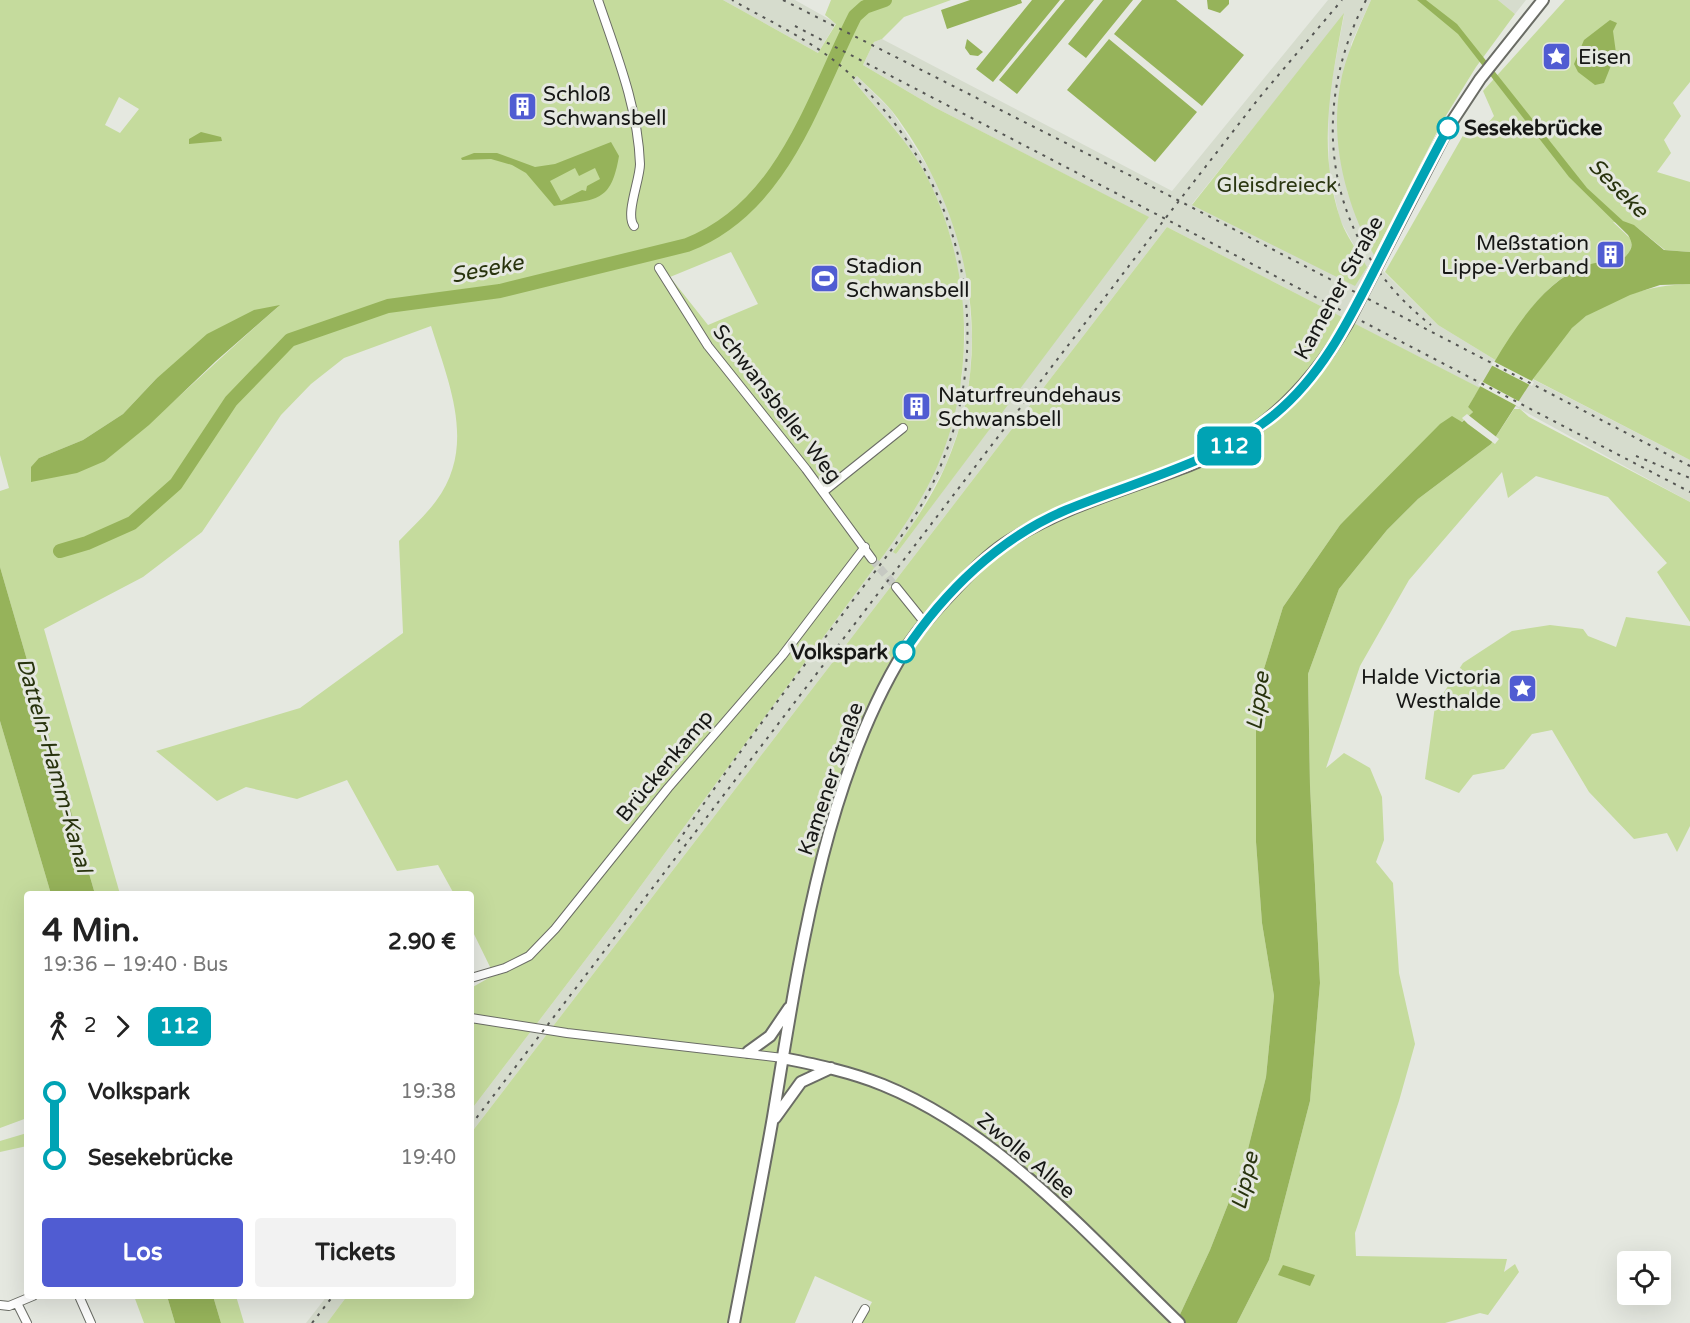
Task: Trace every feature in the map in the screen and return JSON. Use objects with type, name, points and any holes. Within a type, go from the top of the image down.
[{"type":"main road","name":"Kamener Straße","points":[[734,1323],[794,1000],[824,857],[851,768],[885,687],[904,652],[925,622],[978,566],[1014,538],[1064,511],[1212,456],[1255,430],[1297,393],[1314,374],[1342,332],[1449,126],[1496,57],[1543,0]]},
{"type":"main road","points":[[748,1052],[770,1036],[794,1000]]},
{"type":"main road","name":"Zwolle Allee","points":[[783,1058],[831,1068],[900,1093],[966,1130],[1020,1171],[1179,1323]]},
{"type":"main road","points":[[772,1122],[789,1095],[801,1082],[831,1068]]},
{"type":"street","points":[[597,0],[630,98],[638,134],[640,174],[630,215],[634,226]]},
{"type":"street","name":"Schwansbeller Weg","points":[[659,268],[708,346],[823,492],[844,524],[872,559]]},
{"type":"street","points":[[823,492],[903,428]]},
{"type":"street","name":"Brückenkamp","points":[[474,977],[505,968],[529,956],[555,929],[668,788],[782,656],[864,547]]},
{"type":"street","points":[[896,587],[925,622]]},
{"type":"street","points":[[474,1018],[567,1033],[748,1052],[783,1058]]},
{"type":"street","points":[[0,1305],[9,1306],[27,1299]]},
{"type":"street","points":[[80,1299],[91,1323]]},
{"type":"street","points":[[18,1303],[27,1323]]},
{"type":"street","points":[[857,1323],[865,1309]]},
{"type":"shaded area","points":[[723,0],[795,0],[836,23],[818,53]]},
{"type":"shaded area","points":[[1328,0],[1371,0],[1351,44],[1347,191],[1366,240],[1384,272],[1438,325],[1497,361],[1690,460],[1690,502],[1520,409],[1167,227],[474,1129],[474,1106],[615,921],[883,556],[962,378],[965,334],[960,282],[950,235],[926,176],[899,134],[853,80],[857,76],[891,110],[935,178],[957,231],[968,280],[972,337],[970,375],[962,421],[945,467],[912,526],[894,552],[896,554],[1148,217],[934,107],[863,65],[874,42],[882,39],[1172,191]],"holes":[[[1344,15],[1328,101],[1329,172],[1340,220],[1366,267],[1256,235],[1192,204]]]},
{"type":"shaded area","points":[[1498,0],[1526,0],[1515,14]]},
{"type":"shaded area","points":[[325,1299],[345,1299],[327,1323],[306,1323]]},
{"type":"green space","points":[[0,0],[723,0],[818,53],[836,24],[825,15],[831,0],[951,0],[904,17],[882,39],[874,42],[863,65],[934,107],[1149,217],[896,554],[893,552],[940,478],[961,422],[970,376],[972,329],[967,282],[957,236],[940,192],[919,150],[892,111],[857,76],[853,80],[902,138],[927,177],[942,211],[953,247],[964,321],[959,396],[950,432],[937,467],[919,502],[883,556],[615,921],[474,1106],[474,986],[494,975],[474,934],[474,891],[452,891],[438,865],[397,871],[347,780],[297,799],[246,787],[217,801],[156,751],[300,708],[403,633],[399,541],[436,501],[448,480],[455,459],[456,415],[431,326],[344,358],[311,384],[281,415],[202,532],[143,577],[44,629],[119,891],[94,891],[0,567],[0,491],[9,488],[0,455]],"holes":[[[119,97],[139,109],[120,133],[105,125]],[[731,252],[758,304],[708,325],[670,277]],[[279,306],[105,461],[39,458],[83,440],[123,414],[156,379]]]},
{"type":"green space","points":[[1371,0],[1498,0],[1515,14],[1476,67],[1442,122],[1374,255],[1355,216],[1348,195],[1337,129],[1337,108],[1342,75]]},
{"type":"green space","points":[[1565,0],[1690,0],[1690,82],[1673,103],[1681,116],[1664,140],[1671,153],[1657,172],[1690,182],[1690,252],[1665,250],[1635,226],[1613,222],[1632,240],[1630,253],[1615,261],[1591,264],[1557,282],[1523,319],[1497,361],[1438,325],[1385,272],[1465,132],[1484,128],[1494,116],[1483,91]]},
{"type":"green space","name":"Gleisdreieck","points":[[1344,13],[1328,116],[1329,166],[1342,224],[1367,267],[1355,286],[1192,205]]},
{"type":"green space","points":[[1167,227],[1480,388],[1468,407],[1473,412],[1340,525],[1283,607],[1263,672],[1256,730],[1256,842],[1262,923],[1274,996],[1266,1077],[1245,1161],[1210,1250],[1176,1323],[861,1323],[872,1302],[815,1276],[795,1323],[327,1323],[345,1299],[474,1299],[474,1129]]},
{"type":"green space","points":[[1690,284],[1690,460],[1533,379],[1573,327],[1598,308],[1643,290]]},
{"type":"green space","points":[[1514,409],[1520,409],[1529,417],[1690,502],[1690,622],[1657,572],[1667,563],[1608,497],[1536,476],[1508,498],[1502,472],[1409,580],[1360,666],[1326,768],[1344,753],[1370,768],[1382,797],[1384,840],[1376,862],[1393,883],[1399,973],[1415,1044],[1399,1101],[1355,1233],[1356,1256],[1507,1259],[1504,1272],[1515,1264],[1519,1272],[1488,1315],[1480,1313],[1445,1323],[1237,1323],[1269,1260],[1310,1101],[1320,983],[1310,786],[1308,674],[1339,589],[1387,530],[1418,499],[1491,444]]},
{"type":"green space","points":[[1626,617],[1690,626],[1690,826],[1677,852],[1667,833],[1634,839],[1589,792],[1552,730],[1532,734],[1504,769],[1473,775],[1459,793],[1425,779],[1435,706],[1463,663],[1512,631],[1550,625],[1583,629],[1588,636],[1616,647]]},
{"type":"green space","points":[[0,721],[50,891],[24,891],[24,1119],[0,1128]]},
{"type":"green space","points":[[24,1134],[24,1147],[0,1152],[0,1141]]},
{"type":"green space","points":[[135,1299],[168,1299],[175,1323],[144,1323]]},
{"type":"green space","points":[[214,1299],[237,1299],[244,1323],[221,1323]]},
{"type":"water","points":[[970,0],[1021,0],[1022,3],[947,29],[941,10]]},
{"type":"water","points":[[1032,0],[1060,0],[993,82],[976,69]]},
{"type":"water","points":[[1065,0],[1094,0],[1017,94],[999,80]]},
{"type":"water","points":[[1103,0],[1133,0],[1086,58],[1068,44]]},
{"type":"water","points":[[1142,0],[1176,0],[1244,55],[1202,106],[1114,34]]},
{"type":"water","points":[[1207,0],[1229,0],[1229,4],[1220,13],[1208,9]]},
{"type":"water","name":"Lippe","points":[[1417,0],[1426,0],[1457,24],[1587,188],[1623,221],[1634,225],[1664,250],[1690,252],[1690,284],[1660,285],[1630,295],[1586,316],[1572,328],[1533,379],[1491,444],[1418,499],[1387,530],[1339,589],[1308,674],[1310,786],[1320,983],[1310,1101],[1269,1260],[1237,1323],[1176,1323],[1210,1250],[1245,1161],[1266,1077],[1274,996],[1262,923],[1256,842],[1256,730],[1263,672],[1283,607],[1340,525],[1440,424],[1452,416],[1462,422],[1473,412],[1468,407],[1503,348],[1531,308],[1547,290],[1565,276],[1584,266],[1625,257],[1631,247],[1628,235],[1569,177],[1458,34]]},
{"type":"water","points":[[1610,20],[1617,23],[1613,31],[1616,53],[1604,83],[1595,85],[1578,72],[1574,64],[1584,40]]},
{"type":"water","points":[[967,39],[983,52],[978,56],[970,55],[965,48]]},
{"type":"water","points":[[1109,39],[1197,112],[1155,162],[1067,90]]},
{"type":"water","points":[[201,132],[221,137],[222,141],[189,144],[189,139]]},
{"type":"water","points":[[611,142],[619,156],[612,183],[600,196],[581,202],[554,206],[526,173],[512,165],[491,159],[462,160],[461,158],[474,153],[497,153],[535,167],[555,164]],"holes":[[[575,168],[579,176],[595,168],[600,179],[587,186],[586,191],[582,190],[561,201],[550,181]]]},
{"type":"water","points":[[280,305],[216,361],[149,425],[105,461],[77,473],[31,482],[31,467],[39,458],[83,440],[123,414],[156,379],[207,334],[254,310]]},
{"type":"water","name":"Datteln-Hamm-Kanal","points":[[0,567],[94,891],[50,891],[0,721]]},
{"type":"water","points":[[1283,1265],[1315,1275],[1310,1286],[1278,1275]]},
{"type":"water","points":[[168,1299],[214,1299],[221,1323],[175,1323]]},
{"type":"pier","points":[[1493,361],[1534,382],[1532,386],[1491,365]]},
{"type":"pier","points":[[1481,381],[1522,403],[1519,407],[1478,385]]},
{"type":"pier","points":[[1467,414],[1499,439],[1495,444],[1462,418]]},
{"type":"waterway","name":"Seseke","points":[[60,551],[87,543],[132,523],[176,484],[231,401],[290,340],[388,306],[500,291],[687,245],[720,228],[748,206],[771,179],[791,148],[855,16],[865,7],[885,0]]},
{"type":"tunnel","points":[[872,559],[896,587]]},
{"type":"railway","points":[[678,842],[741,751],[920,508],[951,439],[964,383],[967,328],[962,273],[947,220],[924,169],[893,122],[841,66],[796,35],[732,0]]},
{"type":"railway","points":[[783,0],[1141,181],[1690,466]]},
{"type":"railway","points":[[474,1121],[1161,224],[1259,98],[1342,0]]},
{"type":"railway","points":[[1366,0],[1347,44],[1336,88],[1333,132],[1337,175],[1349,217],[1369,256],[1396,292],[1431,325]]},
{"type":"railway","points":[[795,26],[1690,492]]},
{"type":"railway","points":[[1636,456],[1690,478]]},
{"type":"railway","points":[[312,1323],[331,1299]]},
{"type":"bus line","name":"112","points":[[904,652],[939,606],[978,566],[1005,544],[1064,511],[1212,456],[1255,430],[1277,413],[1314,374],[1342,332],[1448,128]]},
{"type":"place","name":"Eisen","points":[[1557,57]]},
{"type":"place","name":"Schloß Schwansbell","points":[[522,106]]},
{"type":"place","name":"Sesekebrücke","points":[[1448,128]]},
{"type":"place","name":"Meßstation Lippe-Verband","points":[[1610,255]]},
{"type":"place","name":"Stadion Schwansbell","points":[[825,278]]},
{"type":"place","name":"Naturfreundehaus Schwansbell","points":[[917,407]]},
{"type":"place","name":"Volkspark","points":[[904,652]]},
{"type":"place","name":"Halde Victoria Westhalde","points":[[1522,689]]}]
